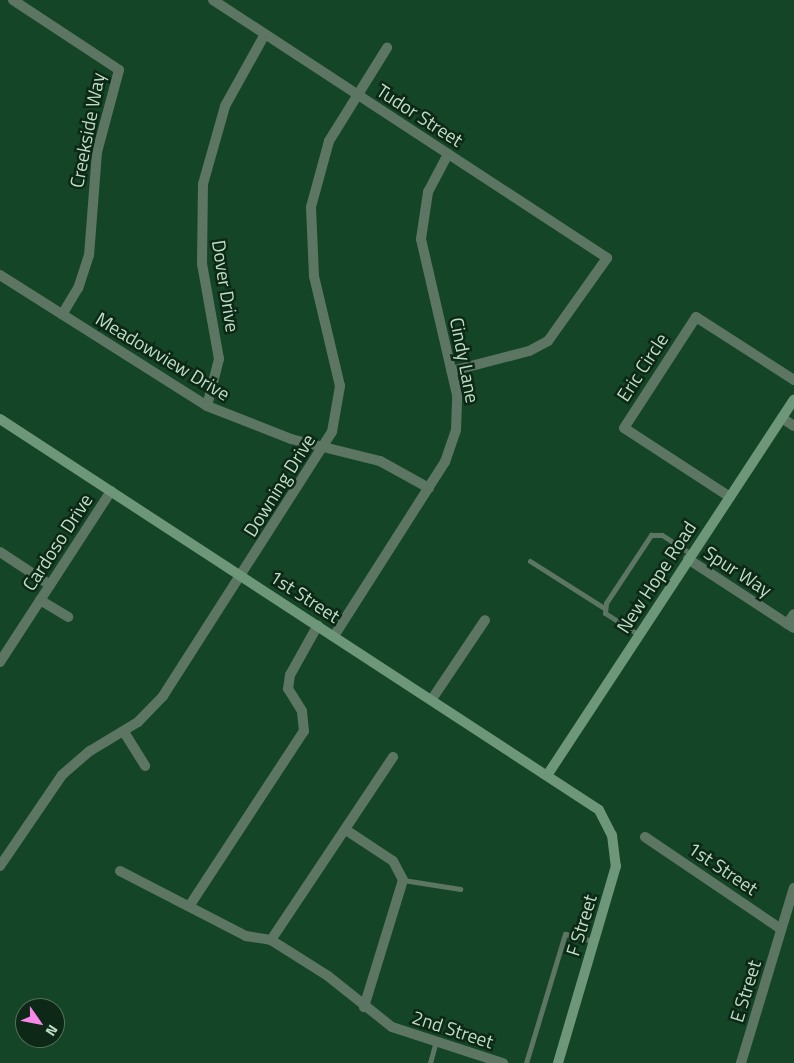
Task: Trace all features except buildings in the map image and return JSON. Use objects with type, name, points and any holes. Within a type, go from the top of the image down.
[{"type":"main road","name":"New Hope Road","points":[[548,774],[794,399]]},
{"type":"main road","name":"1st Street","points":[[0,419],[590,802]]},
{"type":"main road","name":"F Street","points":[[558,1063],[613,878],[616,850],[607,823],[590,802]]},
{"type":"street","name":"Creekside Way","points":[[13,0],[119,70],[97,152],[85,272],[62,315]]},
{"type":"street","name":"Tudor Street","points":[[213,0],[607,258],[548,341],[529,351],[452,371]]},
{"type":"street","name":"Dover Drive","points":[[207,406],[219,359],[202,264],[204,184],[225,106],[265,34]]},
{"type":"street","name":"Downing Drive","points":[[0,866],[4,853],[62,775],[90,751],[124,732],[163,696],[325,447],[337,416],[340,386],[313,268],[311,207],[329,141],[356,94],[387,48]]},
{"type":"street","name":"Cindy Lane","points":[[334,636],[429,488],[456,430],[457,395],[421,239],[428,192],[448,154]]},
{"type":"street","name":"Meadowview Drive","points":[[0,275],[207,406],[259,429],[380,461],[429,488]]},
{"type":"street","name":"Eric Circle","points":[[730,497],[624,428],[696,316],[794,380]]},
{"type":"street","points":[[782,418],[794,426]]},
{"type":"street","name":"Cardoso Drive","points":[[0,662],[111,491]]},
{"type":"street","points":[[0,552],[50,585]]},
{"type":"street","name":"Spur Way","points":[[690,557],[791,626]]},
{"type":"street","points":[[40,600],[68,617]]},
{"type":"street","points":[[791,626],[794,614]]},
{"type":"street","points":[[432,699],[485,620]]},
{"type":"street","points":[[190,905],[304,731],[302,711],[288,689],[290,675],[318,625]]},
{"type":"street","points":[[124,732],[145,766]]},
{"type":"street","points":[[120,871],[190,905],[246,936],[270,940],[346,830],[393,757]]},
{"type":"street","points":[[346,830],[393,861],[403,880],[364,1007]]},
{"type":"street","name":"1st Street","points":[[645,836],[781,929]]},
{"type":"street","name":"E Street","points":[[742,1063],[794,888]]},
{"type":"street","name":"2nd Street","points":[[270,940],[328,976],[364,1007],[392,1027],[488,1061],[503,1063]]},
{"type":"lane","points":[[604,608],[651,535],[662,535],[690,557]]},
{"type":"lane","points":[[530,561],[604,608],[639,635]]},
{"type":"lane","points":[[403,880],[460,889]]},
{"type":"lane","points":[[526,1063],[565,934],[594,942]]},
{"type":"lane","points":[[430,1063],[436,1041]]}]
